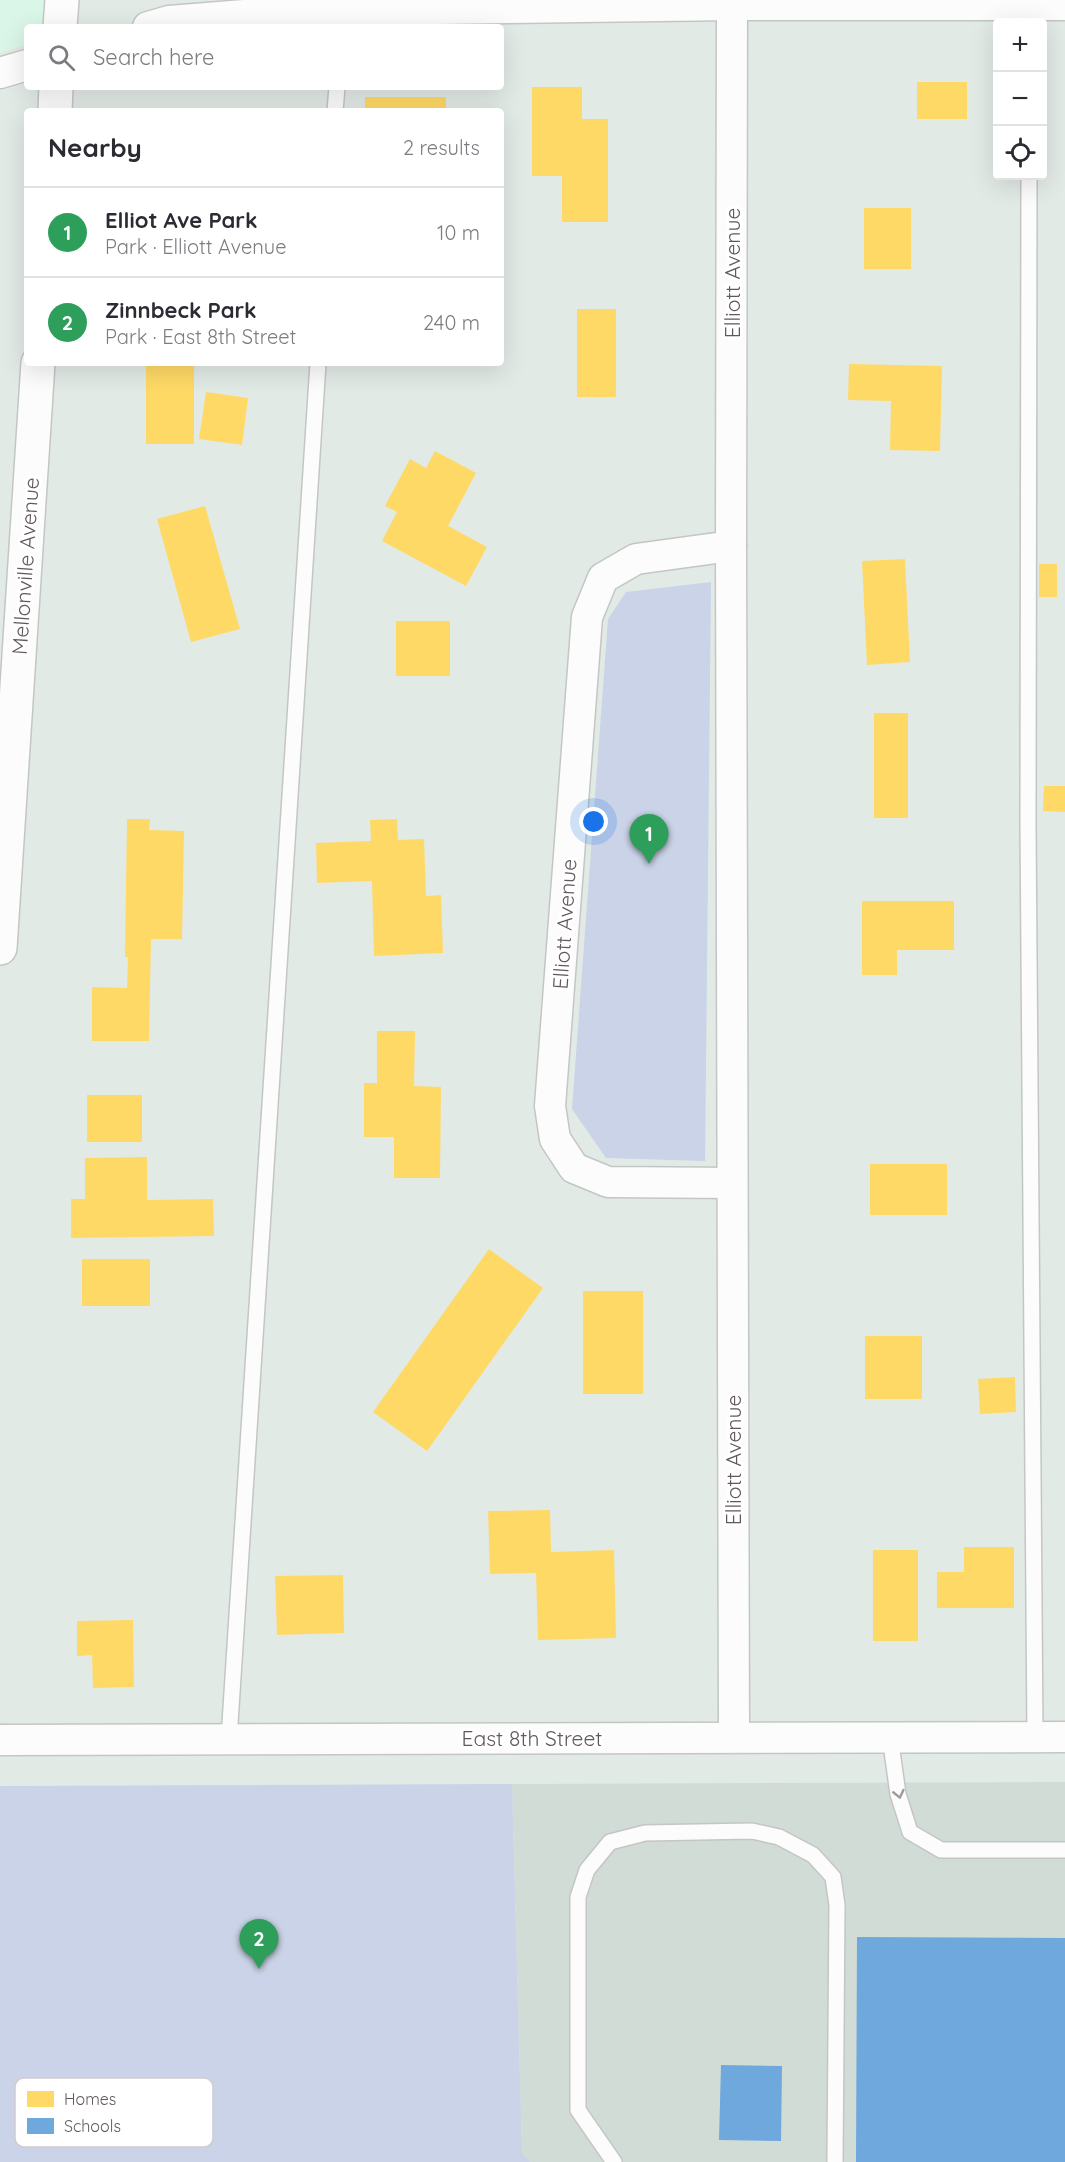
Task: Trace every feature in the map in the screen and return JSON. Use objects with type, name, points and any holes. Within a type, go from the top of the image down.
[{"type":"street","points":[[60,24],[62,0]]},
{"type":"street","points":[[158,24],[169,21],[294,11],[342,12],[733,3],[1029,9],[1065,5]]},
{"type":"street","name":"Elliott Avenue","points":[[733,3],[731,546],[735,1737]]},
{"type":"street","points":[[0,73],[24,66]]},
{"type":"street","points":[[55,108],[56,90]]},
{"type":"street","name":"Mellonville Avenue","points":[[0,948],[8,709],[38,366]]},
{"type":"street","name":"Elliott Avenue","points":[[731,546],[636,559],[603,578],[587,616],[550,1106],[555,1139],[574,1168],[608,1182],[732,1183]]},
{"type":"street","name":"East 8th Street","points":[[0,1740],[1065,1737]]},
{"type":"lane","points":[[335,108],[337,90]]},
{"type":"lane","points":[[1029,180],[1028,823],[1035,1737]]},
{"type":"lane","points":[[229,1739],[318,366]]},
{"type":"lane","points":[[890,1737],[898,1794],[910,1832],[941,1850],[1065,1850]]},
{"type":"lane","points":[[614,2162],[578,2110],[578,1897],[587,1870],[610,1842],[645,1833],[752,1831],[779,1837],[813,1855],[833,1877],[837,1905],[835,2162]]},
{"type":"shaded area","points":[[0,0],[45,0],[43,24],[24,24],[24,45],[0,53]]},
{"type":"shaded area","points":[[711,582],[705,1161],[606,1158],[572,1109],[608,619],[626,592]]},
{"type":"shaded area","points":[[1065,1782],[1065,2162],[530,2162],[522,2152],[512,1784]]},
{"type":"shaded area","points":[[512,1784],[522,2152],[530,2162],[0,2162],[0,1786]]},
{"type":"building: Homes","points":[[917,82],[967,82],[967,119],[917,119]]},
{"type":"building: Homes","points":[[532,87],[582,87],[582,119],[608,119],[608,222],[562,222],[562,176],[532,176]]},
{"type":"building: Homes","points":[[365,97],[446,97],[446,108],[365,108]]},
{"type":"building: Homes","points":[[864,208],[911,208],[911,269],[864,269]]},
{"type":"building: Homes","points":[[577,309],[616,309],[616,397],[577,397]]},
{"type":"building: Homes","points":[[849,364],[942,366],[940,451],[890,450],[891,401],[848,400]]},
{"type":"building: Homes","points":[[146,366],[194,366],[194,444],[146,444]]},
{"type":"building: Homes","points":[[206,392],[248,398],[242,445],[199,439]]},
{"type":"building: Homes","points":[[435,451],[476,473],[448,526],[487,547],[466,586],[382,541],[397,512],[385,506],[410,459],[426,468]]},
{"type":"building: Homes","points":[[205,506],[240,629],[191,642],[157,519]]},
{"type":"building: Homes","points":[[905,559],[910,662],[867,665],[862,561]]},
{"type":"building: Homes","points":[[1039,564],[1057,564],[1057,597],[1039,597]]},
{"type":"building: Homes","points":[[396,621],[450,621],[450,676],[396,676]]},
{"type":"building: Homes","points":[[874,713],[908,713],[908,818],[874,818]]},
{"type":"building: Homes","points":[[1044,786],[1065,786],[1065,812],[1043,811]]},
{"type":"building: Homes","points":[[127,819],[150,819],[149,830],[184,831],[182,939],[151,939],[149,1041],[92,1041],[92,987],[127,988],[128,957],[125,957]]},
{"type":"building: Homes","points":[[397,819],[398,840],[424,839],[426,896],[441,895],[443,953],[374,956],[372,881],[317,883],[316,843],[371,841],[370,820]]},
{"type":"building: Homes","points":[[862,901],[954,901],[954,950],[897,950],[897,975],[862,975]]},
{"type":"building: Homes","points":[[377,1031],[415,1031],[414,1086],[441,1087],[440,1178],[394,1178],[394,1137],[364,1137],[364,1083],[377,1083]]},
{"type":"building: Homes","points":[[87,1095],[142,1095],[142,1142],[87,1142]]},
{"type":"building: Homes","points":[[147,1157],[147,1200],[213,1199],[214,1236],[71,1238],[71,1199],[85,1199],[85,1158]]},
{"type":"building: Homes","points":[[870,1164],[947,1164],[947,1215],[870,1215]]},
{"type":"building: Homes","points":[[489,1249],[543,1288],[427,1451],[373,1412]]},
{"type":"building: Homes","points":[[82,1259],[150,1259],[150,1306],[82,1306]]},
{"type":"building: Homes","points":[[583,1291],[643,1291],[643,1394],[583,1394]]},
{"type":"building: Homes","points":[[865,1336],[922,1336],[922,1399],[865,1399]]},
{"type":"building: Homes","points":[[1015,1377],[1016,1412],[980,1414],[978,1379]]},
{"type":"building: Homes","points":[[550,1510],[551,1552],[614,1550],[616,1638],[538,1640],[536,1573],[490,1574],[488,1511]]},
{"type":"building: Homes","points":[[964,1547],[1014,1547],[1014,1608],[937,1608],[937,1572],[964,1572]]},
{"type":"building: Homes","points":[[873,1550],[918,1550],[918,1641],[873,1641]]},
{"type":"building: Homes","points":[[343,1575],[344,1633],[277,1635],[275,1576]]},
{"type":"building: Homes","points":[[133,1620],[134,1687],[93,1688],[92,1655],[77,1656],[77,1621]]},
{"type":"building: Schools","points":[[857,1937],[1065,1938],[1065,2162],[856,2162]]},
{"type":"building: Schools","points":[[721,2065],[782,2066],[781,2141],[719,2140]]},
{"type":"place","name":"Elliot Ave Park","points":[[649,864]]},
{"type":"place","name":"Zinnbeck Park","points":[[259,1969]]}]
